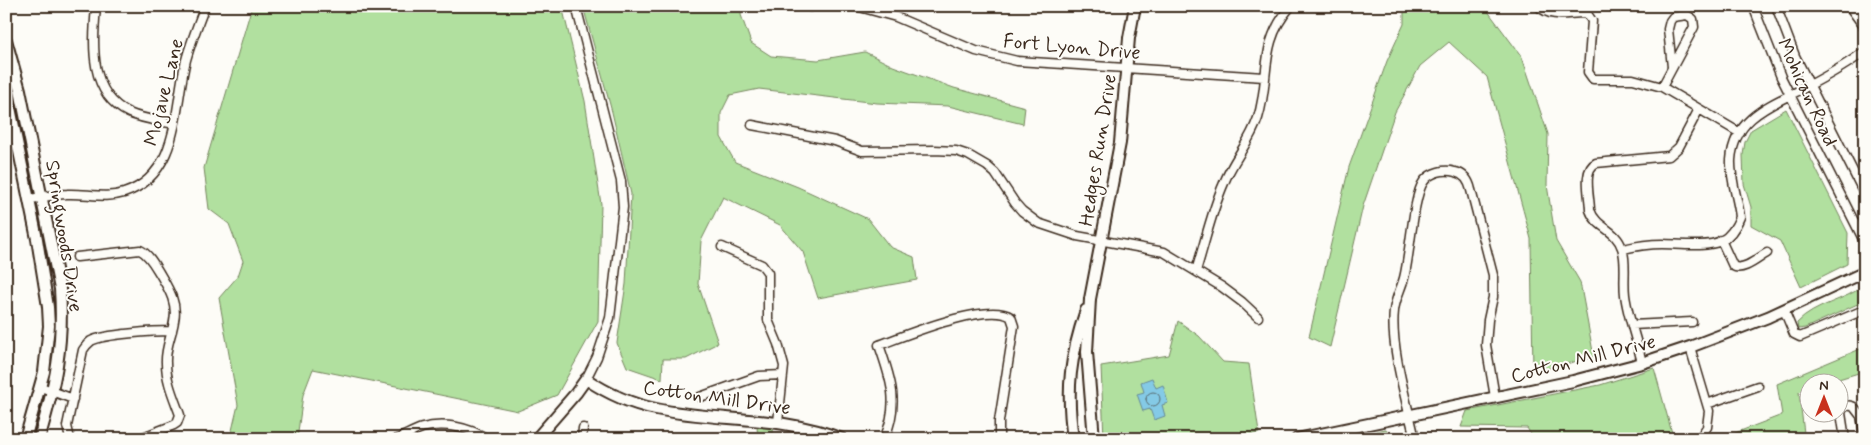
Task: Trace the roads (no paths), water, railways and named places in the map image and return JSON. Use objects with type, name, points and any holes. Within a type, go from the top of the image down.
[{"type":"street","points":[[96,6],[94,55],[99,79],[107,95],[120,108],[129,113],[174,124]]},
{"type":"street","name":"Mojave Lane","points":[[29,199],[66,194],[114,195],[135,188],[151,177],[165,158],[172,136],[186,60],[205,6]]},
{"type":"street","points":[[536,439],[576,393],[586,379],[597,357],[610,318],[623,208],[621,181],[576,6]]},
{"type":"street","name":"Fort Lyon Drive","points":[[856,6],[896,17],[976,51],[996,57],[1033,63],[1264,77]]},
{"type":"street","name":"Hedges Run Drive","points":[[1073,439],[1069,413],[1069,377],[1072,356],[1090,299],[1120,143],[1129,38],[1135,6]]},
{"type":"street","points":[[1196,271],[1224,182],[1247,143],[1258,118],[1268,50],[1273,34],[1291,6]]},
{"type":"street","points":[[1538,6],[1556,16],[1584,13],[1590,18],[1592,21],[1588,72],[1593,79],[1633,79],[1662,87],[1740,133]]},
{"type":"street","name":"Mohican Road","points":[[1753,6],[1763,35],[1790,96],[1865,243]]},
{"type":"street","name":"Mohican Road","points":[[1776,6],[1788,40],[1809,86],[1865,195]]},
{"type":"street","points":[[1849,6],[1865,28]]},
{"type":"street","points":[[1662,87],[1694,27],[1693,19],[1687,15],[1673,17],[1668,25],[1672,67]]},
{"type":"street","name":"Springwoods Drive","points":[[6,40],[20,90],[43,197],[57,270],[62,310],[59,359],[39,439]]},
{"type":"street","points":[[1623,249],[1650,244],[1710,244],[1722,240],[1733,231],[1740,217],[1731,168],[1733,149],[1740,133],[1754,116],[1765,107],[1836,71],[1865,50]]},
{"type":"street","name":"Springwoods Drive","points":[[6,88],[47,289],[47,345],[41,387],[26,439]]},
{"type":"street","points":[[1642,363],[1625,295],[1623,249],[1614,234],[1596,222],[1592,216],[1588,172],[1596,163],[1669,156],[1680,147],[1699,109]]},
{"type":"street","points":[[752,125],[835,141],[862,151],[934,150],[968,155],[995,173],[1015,204],[1030,218],[1048,228],[1101,241],[1164,252],[1242,302],[1258,316]]},
{"type":"street","points":[[1415,439],[1394,337],[1394,311],[1406,270],[1422,183],[1432,174],[1438,172],[1452,171],[1460,173],[1468,180],[1489,258],[1493,297],[1486,333],[1486,345],[1495,397]]},
{"type":"street","points":[[1722,240],[1733,266],[1736,268],[1742,268],[1767,253]]},
{"type":"street","points":[[722,247],[762,265],[768,273],[768,320],[782,358],[783,375],[778,422]]},
{"type":"street","points":[[77,257],[136,249],[145,252],[171,294],[175,312],[167,349],[166,370],[180,419],[174,425],[138,439]]},
{"type":"street","name":"Cotton Mill Drive","points":[[1297,439],[1573,381],[1642,363],[1690,347],[1784,310],[1865,272]]},
{"type":"street","name":"Hedges Run Drive","points":[[1090,299],[1087,352],[1094,439]]},
{"type":"street","points":[[1784,310],[1794,334],[1800,337],[1859,312]]},
{"type":"street","points":[[884,439],[891,420],[893,398],[891,378],[879,346],[944,322],[980,315],[1003,314],[1011,318],[1014,326],[999,421],[999,439]]},
{"type":"street","points":[[1632,325],[1692,322]]},
{"type":"street","points":[[70,439],[67,426],[83,350],[90,342],[138,333],[172,331]]},
{"type":"street","points":[[1690,347],[1707,404],[1709,418],[1707,427],[1699,439]]},
{"type":"street","points":[[700,397],[759,376],[783,375]]},
{"type":"street","name":"Cotton Mill Drive","points":[[586,379],[626,400],[657,410],[778,422],[818,431],[842,439]]},
{"type":"street","points":[[1707,404],[1758,386]]},
{"type":"street","points":[[41,387],[73,399]]},
{"type":"street","points":[[1845,439],[1841,412],[1844,407],[1848,406],[1854,407],[1861,416],[1865,437]]},
{"type":"street","points":[[397,439],[422,428],[445,426],[471,430],[487,439]]},
{"type":"street","points":[[582,439],[583,428]]},
{"type":"water","points":[[1152,378],[1156,388],[1163,385],[1168,403],[1162,405],[1165,416],[1154,420],[1150,409],[1143,411],[1137,394],[1144,392],[1141,382]]}]
